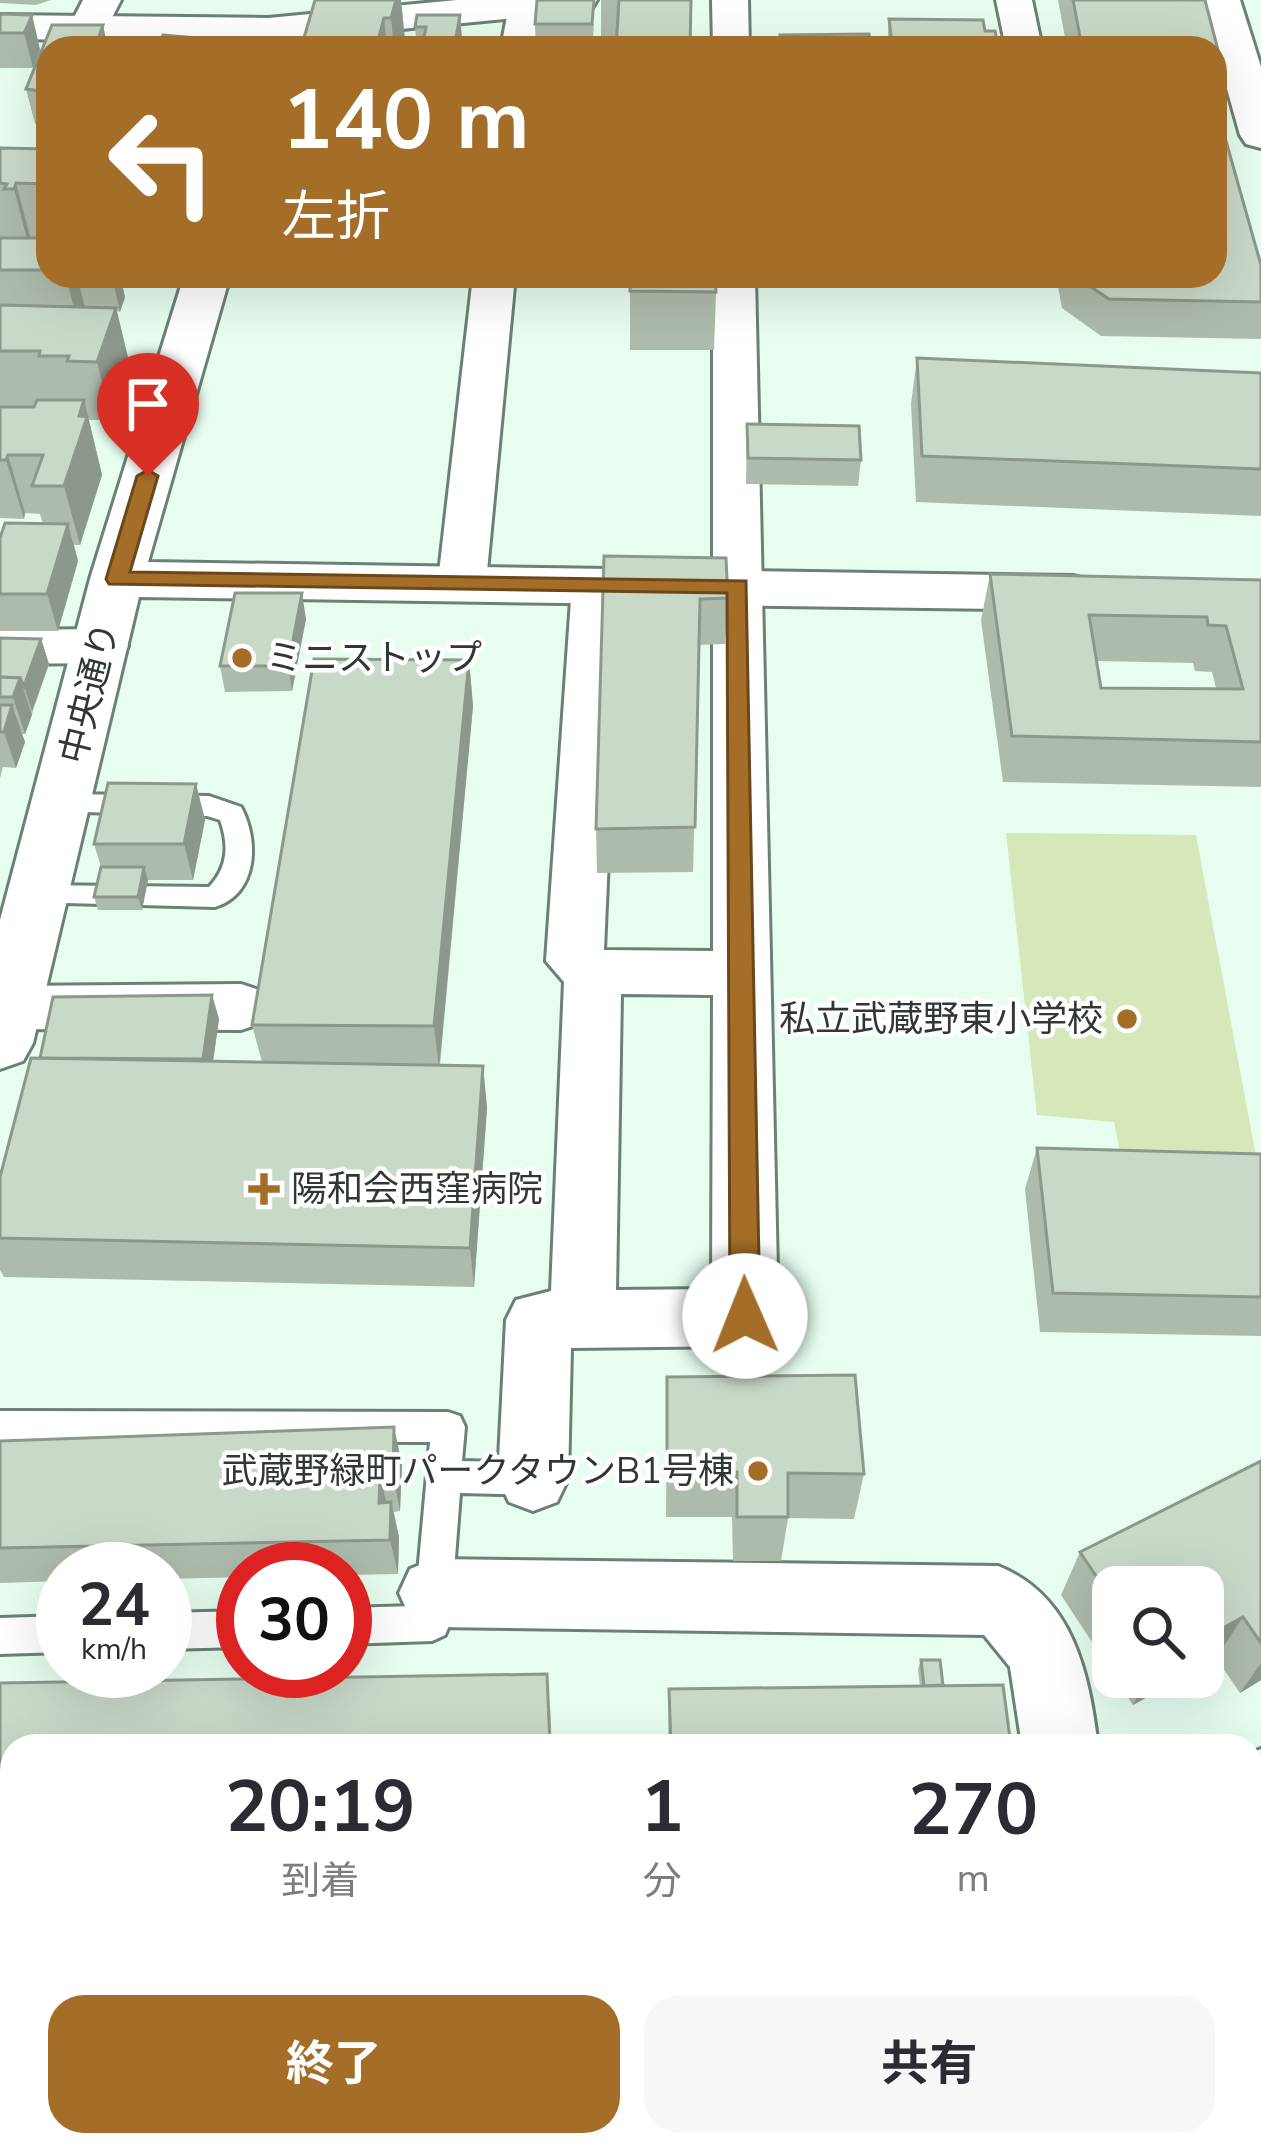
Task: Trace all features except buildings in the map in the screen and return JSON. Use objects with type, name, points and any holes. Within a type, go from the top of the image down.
[{"type":"street","points":[[291,36],[578,0]]},
{"type":"street","points":[[730,0],[731,36]]},
{"type":"street","points":[[1014,0],[1022,36]]},
{"type":"street","points":[[1222,0],[1261,135]]},
{"type":"street","points":[[520,36],[524,5]]},
{"type":"street","points":[[0,27],[95,15],[246,36]]},
{"type":"street","name":"中央通り","points":[[4,1026],[117,579],[203,288]]},
{"type":"street","points":[[462,582],[493,288]]},
{"type":"street","points":[[533,1479],[539,1320],[745,1316],[734,288]]},
{"type":"street","points":[[117,579],[1134,594]]},
{"type":"street","points":[[596,585],[575,962],[593,972],[740,973]]},
{"type":"street","points":[[0,647],[103,646]]},
{"type":"street","points":[[583,1316],[593,972]]},
{"type":"street","points":[[4,1026],[241,1007]]},
{"type":"street","points":[[435,1592],[998,1601],[1021,1617],[1049,1666],[1058,1734]]},
{"type":"lane","points":[[38,895],[215,898],[232,885],[239,861],[241,832],[231,814],[209,806],[63,804]]},
{"type":"lane","points":[[0,1426],[448,1427],[432,1623],[372,1624]]},
{"type":"lane","points":[[445,1477],[533,1479]]},
{"type":"lane","points":[[0,1636],[36,1635]]},
{"type":"green space","points":[[1006,833],[1196,835],[1261,1183],[1126,1183],[1114,1122],[1037,1115]]},
{"type":"place","name":"ミニストップ","points":[[242,658]]},
{"type":"place","name":"私立武蔵野東小学校","points":[[1127,1019]]},
{"type":"place","name":"陽和会西窪病院","points":[[264,1189]]},
{"type":"place","name":"武蔵野緑町パークタウンB1号棟","points":[[758,1471]]},
{"type":"route","points":[[148,476],[117,579],[738,586],[745,1316]]}]
